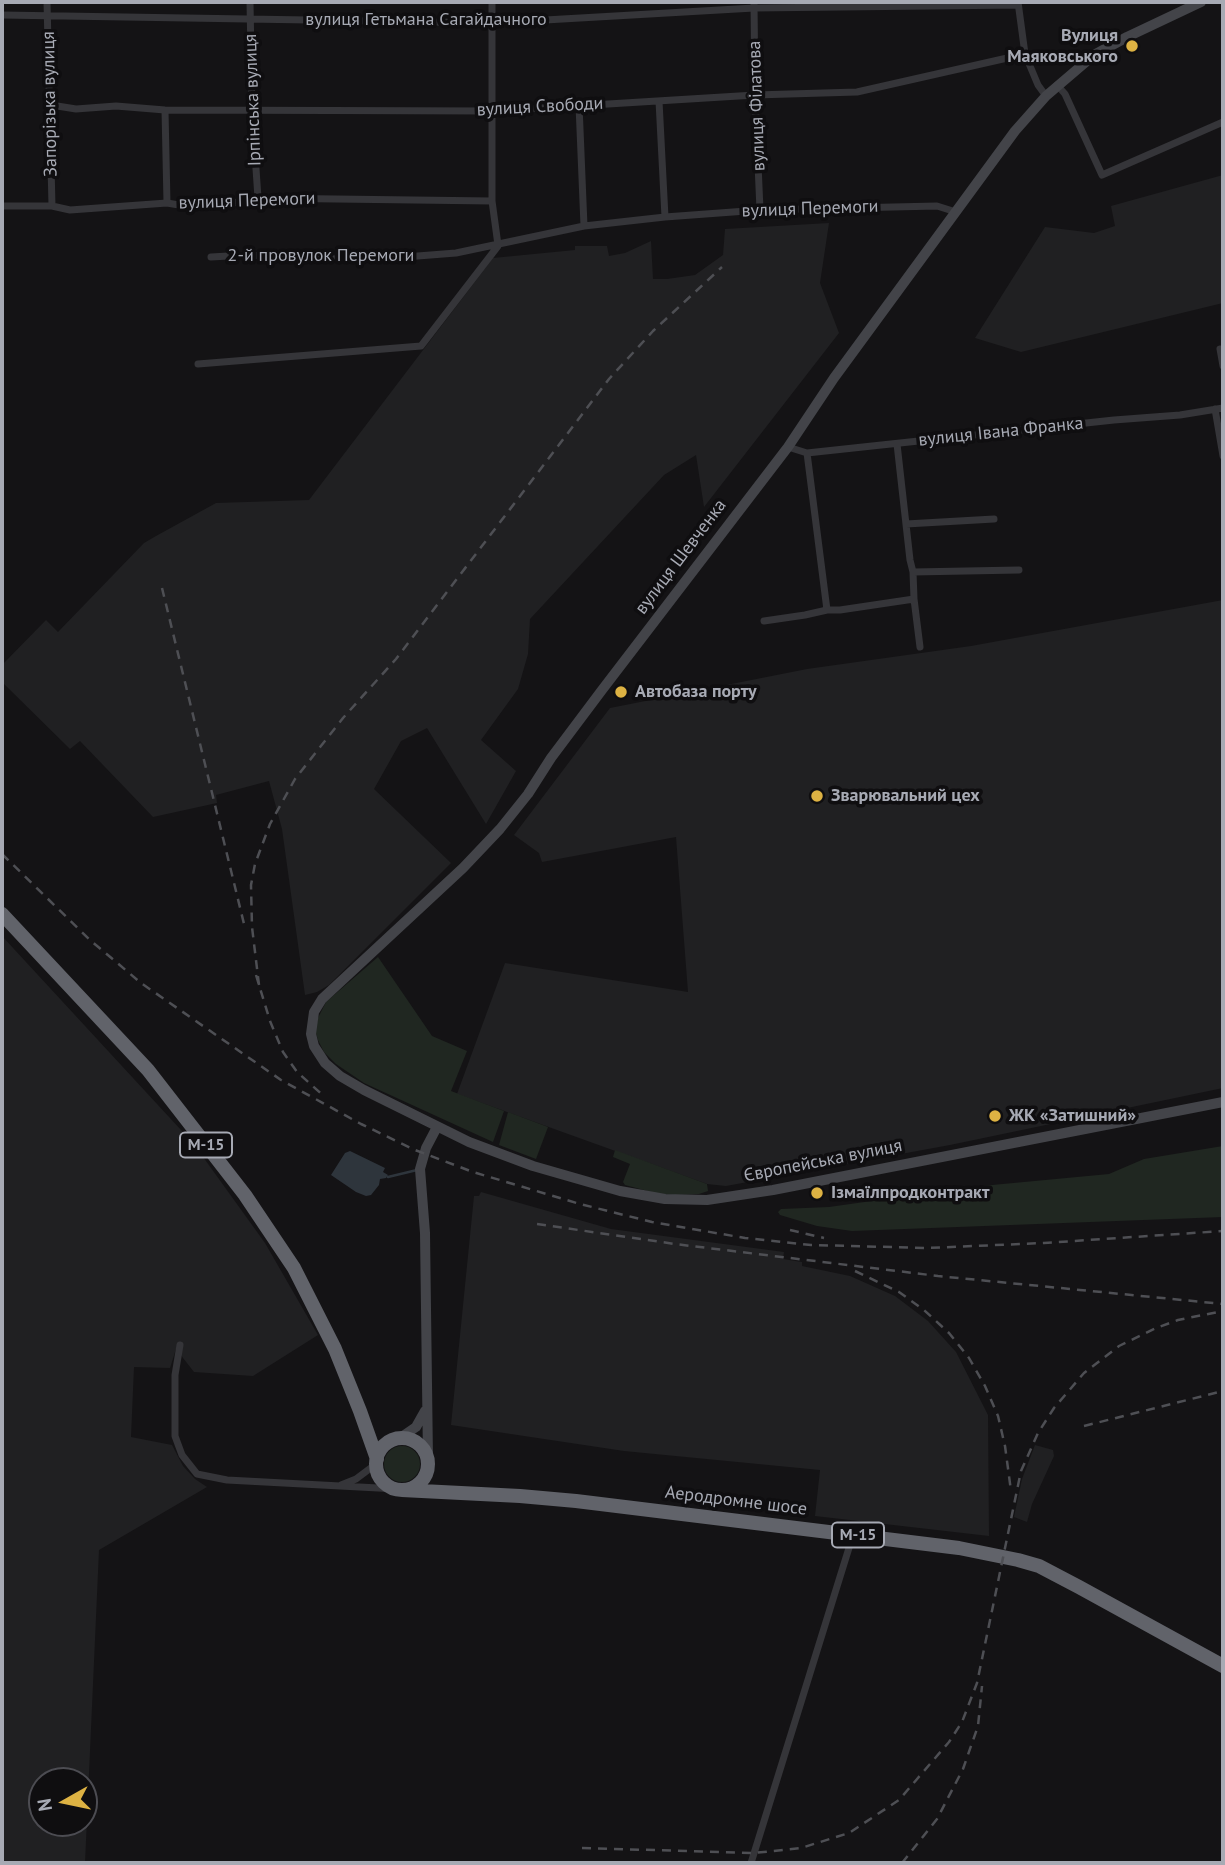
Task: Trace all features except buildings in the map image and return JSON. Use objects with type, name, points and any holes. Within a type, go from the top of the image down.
[{"type":"highway","name":"М-15","points":[[2,914],[148,1070],[246,1195],[294,1268],[335,1349],[360,1410],[377,1462],[378,1474],[384,1483],[400,1490]]},
{"type":"highway","name":"М-15","points":[[360,1410],[378,1431],[410,1439],[420,1445],[428,1461]]},
{"type":"highway","points":[[377,1462],[384,1446],[398,1438]]},
{"type":"highway","points":[[400,1490],[412,1488],[421,1482],[426,1474],[428,1461]]},
{"type":"highway","name":"Аеродромне шосе","points":[[428,1461],[434,1475],[444,1484],[455,1490],[468,1492]]},
{"type":"highway","name":"Аеродромне шосе","points":[[400,1490],[468,1492],[576,1501],[971,1550],[1038,1566],[1223,1666]]},
{"type":"main road","name":"вулиця Шевченка","points":[[437,1127],[364,1090],[325,1063],[314,1046],[311,1034],[314,1012],[322,999],[463,868],[528,794],[551,758],[788,447],[834,378],[1015,131],[1057,84],[1094,55],[1201,2]]},
{"type":"main road","name":"Європейська вулиця","points":[[437,1127],[533,1166],[620,1191],[654,1198],[696,1200],[850,1176],[1223,1102]]},
{"type":"main road","points":[[428,1461],[425,1233],[420,1169],[426,1148],[437,1127]]},
{"type":"main road","points":[[398,1438],[422,1420],[427,1401]]},
{"type":"street","name":"Запорізька вулиця","points":[[47,2],[52,206]]},
{"type":"street","name":"Ірпінська вулиця","points":[[250,2],[252,110],[258,198]]},
{"type":"street","points":[[198,364],[421,346],[498,245],[492,201],[492,2]]},
{"type":"street","name":"вулиця Гетьмана Сагайдачного","points":[[2,15],[494,23],[754,5],[1018,3]]},
{"type":"street","points":[[1018,3],[1025,54],[1038,85],[1046,96]]},
{"type":"street","name":"вулиця Філатова","points":[[754,5],[761,210]]},
{"type":"street","name":"вулиця Свободи","points":[[51,105],[76,109],[116,106],[165,110],[494,111],[755,95],[857,92],[1025,54]]},
{"type":"street","points":[[1057,84],[1065,94],[1102,175],[1223,122]]},
{"type":"street","points":[[659,101],[665,216]]},
{"type":"street","points":[[579,105],[584,226]]},
{"type":"street","points":[[165,110],[167,203]]},
{"type":"street","name":"вулиця Перемоги","points":[[2,206],[52,206],[70,210],[167,203],[185,206],[223,205],[258,198],[492,201]]},
{"type":"street","name":"вулиця Перемоги","points":[[498,245],[584,226],[665,216],[761,210],[937,206],[957,212]]},
{"type":"street","name":"2-й провулок Перемоги","points":[[211,257],[246,255],[326,260],[393,258],[456,253],[498,245]]},
{"type":"street","points":[[1220,349],[1223,366]]},
{"type":"street","name":"вулиця Івана Франка","points":[[788,447],[807,453],[1114,419],[1180,415],[1219,408],[1223,456]]},
{"type":"street","points":[[897,444],[920,647]]},
{"type":"street","points":[[807,453],[827,610]]},
{"type":"street","points":[[906,524],[994,519]]},
{"type":"street","points":[[913,572],[1019,570]]},
{"type":"street","points":[[764,621],[914,599]]},
{"type":"street","name":"Аеродромне шосе","points":[[180,1345],[175,1374],[175,1436],[181,1455],[197,1474],[226,1480],[400,1490]]},
{"type":"street","name":"Аеродромне шосе","points":[[332,1487],[356,1479],[377,1462]]},
{"type":"street","points":[[751,1863],[853,1535]]},
{"type":"shaded area","points":[[1223,175],[1223,303],[1021,352],[975,338],[1045,227],[1094,233],[1115,226],[1111,206]]},
{"type":"shaded area","points":[[829,223],[820,283],[839,333],[704,507],[696,455],[664,475],[530,619],[528,654],[518,689],[481,740],[516,771],[486,824],[427,728],[401,741],[374,789],[451,863],[329,985],[317,992],[305,995],[282,829],[269,781],[216,795],[217,803],[153,817],[80,741],[70,749],[2,682],[2,665],[46,620],[58,632],[144,543],[216,503],[309,500],[493,258],[575,250],[575,246],[607,246],[609,256],[625,253],[651,241],[653,279],[667,279],[695,275],[723,255],[725,229]]},
{"type":"shaded area","points":[[1223,600],[1223,1088],[950,1145],[726,1186],[707,1184],[457,1094],[505,963],[688,992],[676,837],[542,862],[539,853],[514,835],[610,708],[807,669],[971,646]]},
{"type":"shaded area","points":[[2,936],[193,1143],[265,1243],[318,1335],[253,1376],[194,1372],[176,1349],[170,1368],[134,1367],[131,1437],[172,1445],[183,1466],[207,1487],[99,1550],[89,1767],[28,1767],[28,1837],[86,1837],[85,1863],[2,1863]]},
{"type":"shaded area","points":[[378,957],[432,1036],[467,1051],[451,1091],[504,1111],[493,1142],[364,1083],[336,1064],[324,1052],[315,1030],[326,1002]]},
{"type":"shaded area","points":[[508,1112],[548,1127],[536,1159],[499,1145]]},
{"type":"shaded area","points":[[1223,1146],[1223,1217],[852,1231],[817,1226],[780,1215],[778,1212],[781,1209],[829,1207],[971,1187],[1109,1174],[1144,1159]]},
{"type":"shaded area","points":[[615,1150],[707,1184],[708,1191],[675,1195],[625,1185],[623,1182],[630,1164],[613,1157]]},
{"type":"shaded area","points":[[350,1151],[385,1168],[383,1172],[388,1175],[380,1179],[371,1195],[356,1192],[331,1175],[345,1153]]},
{"type":"shaded area","points":[[481,1192],[611,1229],[784,1252],[783,1259],[802,1262],[802,1266],[850,1276],[895,1296],[928,1321],[956,1352],[988,1415],[989,1536],[815,1516],[820,1470],[624,1451],[451,1425],[474,1196],[479,1196]]},
{"type":"shaded area","points":[[1035,1445],[1053,1450],[1054,1456],[1032,1504],[1027,1522],[1014,1517],[1022,1479]]},
{"type":"shaded area","points":[[402,1446],[414,1452],[420,1464],[414,1476],[402,1482],[390,1476],[384,1464],[390,1452]]},
{"type":"waterway","points":[[388,1177],[417,1170]]},
{"type":"railway","points":[[259,985],[252,927],[251,885],[255,864],[270,824],[295,779],[343,718],[396,659],[609,379],[653,331],[722,267]]},
{"type":"railway","points":[[162,588],[245,928]]},
{"type":"railway","points":[[2,854],[90,940],[141,983],[281,1080],[415,1150],[473,1172],[652,1222],[745,1238],[811,1245],[927,1248],[1223,1231]]},
{"type":"railway","points":[[256,975],[283,1052],[297,1072],[325,1097]]},
{"type":"railway","points":[[537,1224],[938,1276],[1223,1304]]},
{"type":"railway","points":[[790,1230],[824,1238]]},
{"type":"railway","points":[[855,1271],[899,1292],[924,1310],[949,1333],[969,1358],[998,1416],[1011,1491]]},
{"type":"railway","points":[[582,1848],[754,1853],[801,1848],[849,1833],[899,1800],[949,1742],[962,1722],[977,1683],[1021,1471],[1038,1433],[1054,1408],[1084,1373],[1119,1346],[1178,1320],[1223,1311]]},
{"type":"railway","points":[[1084,1426],[1223,1391]]},
{"type":"railway","points":[[902,1863],[937,1819],[963,1769],[978,1726],[982,1686]]},
{"type":"place","name":"Вулиця Маяковського","points":[[1132,46]]},
{"type":"place","name":"Автобаза порту","points":[[621,692]]},
{"type":"place","name":"Зварювальний цех","points":[[817,796]]},
{"type":"place","name":"ЖК «Затишний»","points":[[995,1116]]},
{"type":"place","name":"Ізмаїлпродконтракт","points":[[817,1193]]}]
